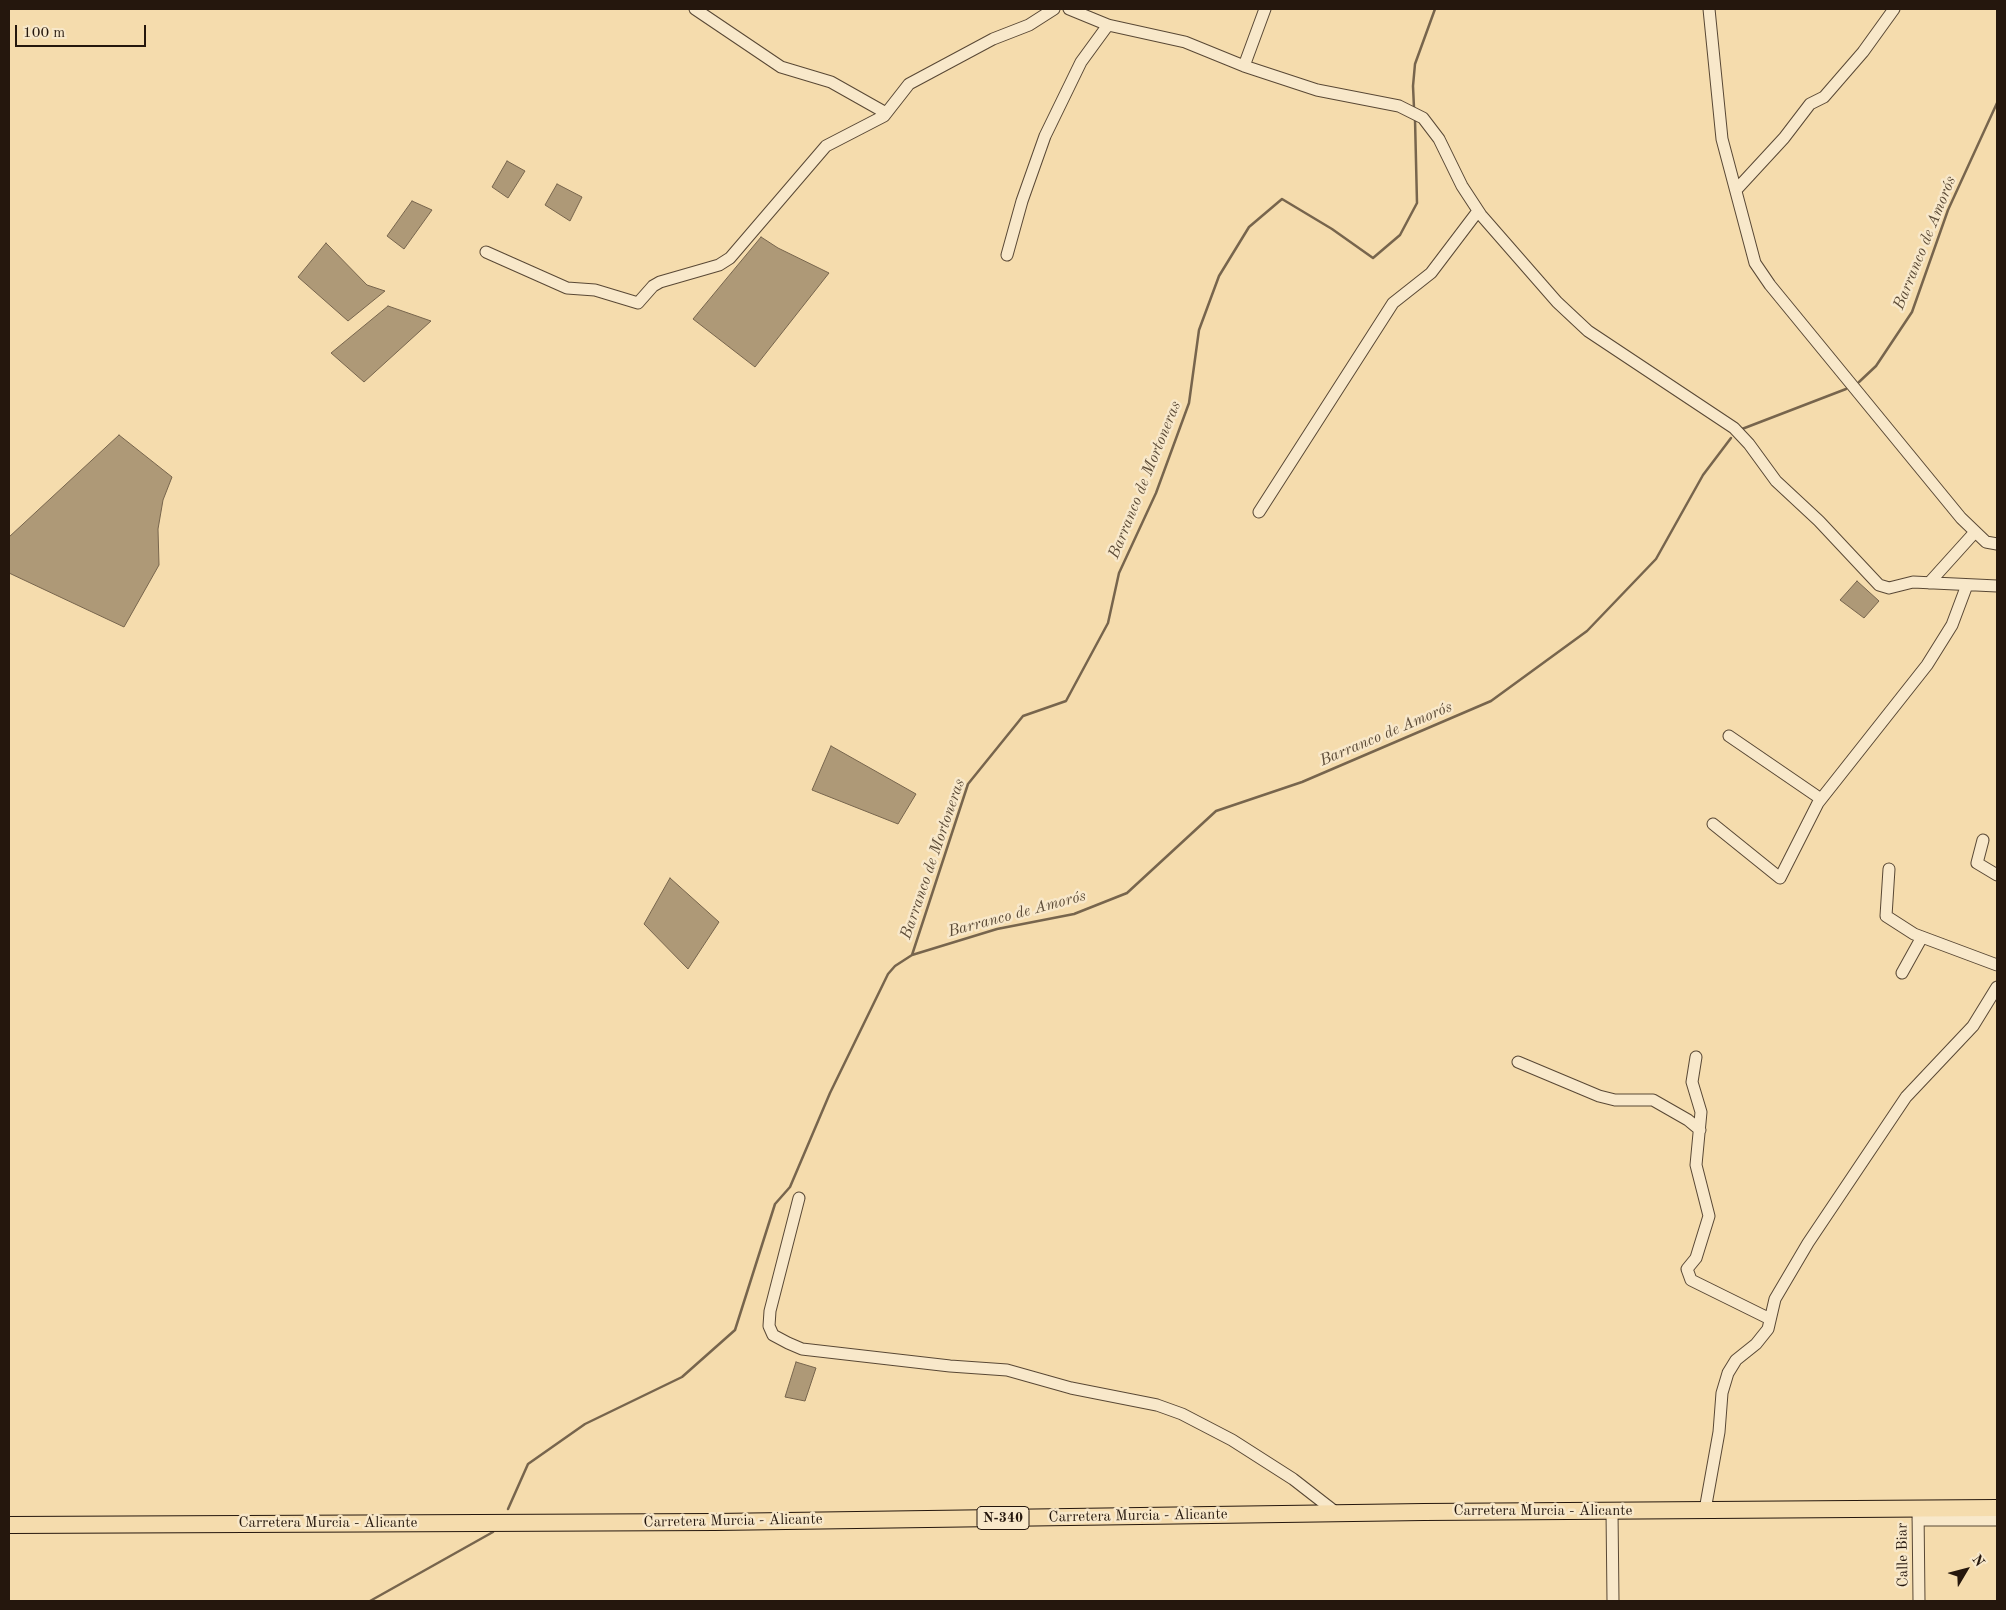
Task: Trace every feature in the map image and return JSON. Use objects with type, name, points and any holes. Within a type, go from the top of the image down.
[{"type":"highway","name":"Carretera Murcia - Alicante","points":[[9,1525],[715,1522],[1706,1510],[1918,1514],[1997,1508]]},
{"type":"street","points":[[696,9],[781,67],[832,82],[886,113]]},
{"type":"street","points":[[486,252],[567,288],[595,290],[638,303],[660,282],[719,265],[730,258],[826,146],[886,113],[909,84],[993,38],[1029,25],[1054,9]]},
{"type":"street","points":[[1244,66],[1265,9]]},
{"type":"street","points":[[1709,9],[1722,139],[1755,263],[1770,285],[1961,518],[1986,542],[1997,544]]},
{"type":"street","points":[[1736,190],[1784,138],[1810,104],[1824,97],[1857,60],[1894,9]]},
{"type":"street","points":[[1074,10],[1108,25],[1185,42],[1244,66],[1316,90],[1399,106],[1423,118],[1439,139],[1462,186],[1478,211],[1557,302],[1588,331],[1734,428],[1749,444],[1776,481],[1819,521],[1879,585],[1889,588],[1913,582],[1997,586]]},
{"type":"street","points":[[1007,255],[1022,201],[1045,136],[1081,62],[1108,25]]},
{"type":"street","points":[[1259,512],[1393,303],[1431,273],[1478,211]]},
{"type":"street","points":[[1928,583],[1975,532]]},
{"type":"street","points":[[1713,824],[1780,878],[1821,799],[1927,665],[1952,625],[1967,585]]},
{"type":"street","points":[[1729,736],[1821,799]]},
{"type":"street","points":[[1983,840],[1977,863],[1997,875]]},
{"type":"street","points":[[1889,869],[1886,916],[1922,937],[1997,965]]},
{"type":"street","points":[[1902,974],[1922,937]]},
{"type":"street","points":[[1706,1510],[1719,1432],[1722,1393],[1728,1373],[1736,1360],[1756,1344],[1768,1330],[1776,1299],[1808,1243],[1906,1097],[1973,1026],[1997,987]]},
{"type":"street","points":[[1696,1057],[1692,1082],[1701,1112],[1696,1165],[1709,1216],[1696,1258],[1686,1269],[1691,1280],[1770,1319]]},
{"type":"street","points":[[1518,1062],[1599,1096],[1615,1100],[1653,1100],[1688,1120],[1700,1130]]},
{"type":"street","points":[[798,1198],[770,1311],[769,1326],[773,1334],[788,1343],[802,1349],[1008,1370],[1071,1388],[1157,1405],[1182,1414],[1232,1440],[1300,1484],[1338,1514]]},
{"type":"street","points":[[1612,1511],[1613,1601]]},
{"type":"street","points":[[1918,1514],[1997,1520]]},
{"type":"street","name":"Calle Biar","points":[[1918,1514],[1919,1601]]},
{"type":"shaded area","points":[[507,161],[525,171],[508,198],[492,187]]},
{"type":"shaded area","points":[[557,184],[582,197],[570,221],[545,205]]},
{"type":"shaded area","points":[[412,201],[432,210],[404,249],[387,236]]},
{"type":"shaded area","points":[[761,237],[778,248],[829,273],[755,367],[693,319]]},
{"type":"shaded area","points":[[326,243],[367,285],[385,291],[348,321],[298,277]]},
{"type":"shaded area","points":[[388,306],[431,321],[364,382],[331,353]]},
{"type":"shaded area","points":[[119,435],[172,477],[163,500],[158,529],[159,565],[124,627],[9,573],[9,537]]},
{"type":"shaded area","points":[[1857,581],[1879,601],[1864,618],[1840,600]]},
{"type":"shaded area","points":[[831,746],[916,794],[898,824],[812,790]]},
{"type":"shaded area","points":[[670,878],[719,922],[688,969],[644,924]]},
{"type":"shaded area","points":[[796,1362],[816,1368],[805,1401],[785,1397]]},
{"type":"waterway","name":"Barranco de Mortoneras","points":[[1414,108],[1415,64],[1435,9]]},
{"type":"waterway","name":"Barranco de Amorós","points":[[1859,382],[1876,366],[1912,312],[1948,210],[1997,103]]},
{"type":"waterway","name":"Barranco de Mortoneras","points":[[912,955],[968,784],[1023,716],[1066,701],[1108,623],[1119,573],[1156,493],[1189,403],[1199,330],[1219,276],[1249,227],[1282,199],[1332,229],[1373,258],[1400,235],[1417,203],[1415,119]]},
{"type":"waterway","name":"Barranco de Amorós","points":[[1742,429],[1846,389]]},
{"type":"waterway","name":"Barranco de Amorós","points":[[508,1509],[528,1464],[585,1424],[682,1377],[735,1330],[775,1204],[790,1187],[830,1093],[888,974],[895,966],[912,955],[997,929],[1074,914],[1127,893],[1216,811],[1302,782],[1491,701],[1587,631],[1656,559],[1703,475],[1731,438]]},
{"type":"waterway","name":"Barranco de Amorós","points":[[370,1601],[493,1532]]}]
